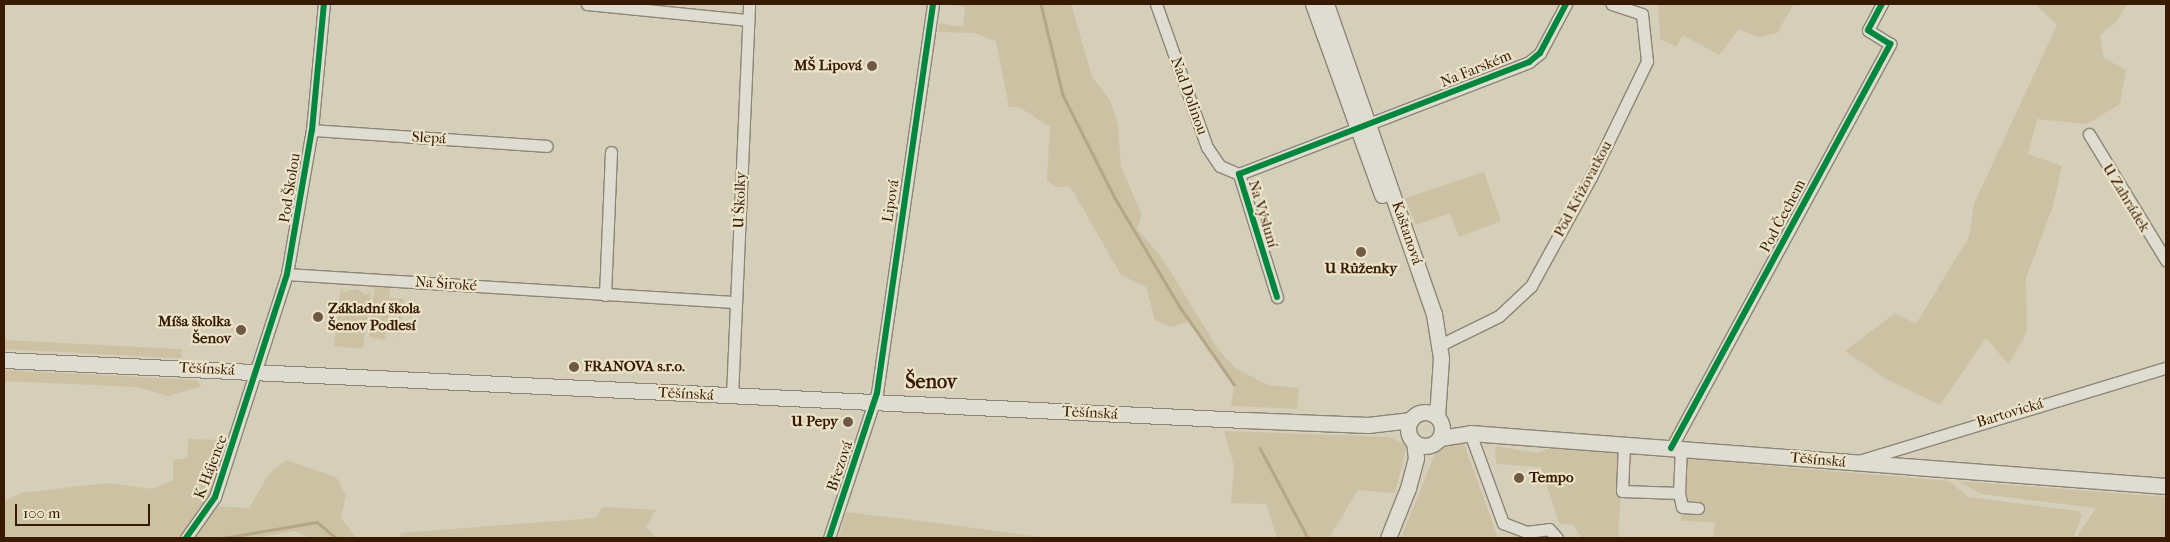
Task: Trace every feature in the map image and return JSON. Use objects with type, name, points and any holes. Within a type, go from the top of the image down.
[{"type":"main road","name":"Kaštanová","points":[[1313,4],[1427,291],[1438,346],[1440,385],[1438,431]]},
{"type":"main road","name":"Kaštanová","points":[[1326,4],[1363,126]]},
{"type":"main road","name":"Těšínská","points":[[4,360],[1414,427]]},
{"type":"main road","points":[[1408,488],[1416,458],[1414,427],[1440,385]]},
{"type":"main road","points":[[1414,427],[1438,431]]},
{"type":"main road","points":[[1414,427],[1438,431]]},
{"type":"main road","name":"Těšínská","points":[[1438,431],[2166,486]]},
{"type":"main road","points":[[1388,538],[1408,488],[1438,431]]},
{"type":"street","name":"Pod Školou","points":[[259,372],[288,274],[312,130],[324,4]]},
{"type":"street","points":[[587,4],[748,20]]},
{"type":"street","name":"U Školky","points":[[732,396],[749,4]]},
{"type":"street","name":"Lipová","points":[[874,402],[933,4]]},
{"type":"street","name":"Nad Dolinou","points":[[1156,4],[1207,147],[1220,166],[1239,174]]},
{"type":"street","name":"Na Farském","points":[[1363,126],[1529,62],[1540,52],[1566,4]]},
{"type":"street","name":"Pod Křižovatkou","points":[[1438,346],[1500,316],[1531,286],[1591,177],[1647,62],[1642,14],[1612,4]]},
{"type":"street","name":"Pod Čechem","points":[[1676,448],[1890,44],[1868,30],[1882,4]]},
{"type":"street","name":"Na Výsluní","points":[[1277,297],[1239,174],[1363,126]]},
{"type":"street","name":"Slepá","points":[[312,130],[546,146]]},
{"type":"street","name":"U Zahrádek","points":[[2089,134],[2166,260]]},
{"type":"street","points":[[605,295],[611,152]]},
{"type":"street","name":"Na Široké","points":[[288,274],[736,302]]},
{"type":"street","name":"Bartovická","points":[[1855,463],[2166,368]]},
{"type":"street","name":"K Hájence","points":[[186,538],[215,498],[259,372]]},
{"type":"street","name":"Březová","points":[[829,538],[874,402]]},
{"type":"street","points":[[1470,433],[1503,523],[1526,532],[1549,530],[1557,538]]},
{"type":"street","points":[[1624,444],[1622,491],[1679,492]]},
{"type":"street","points":[[1676,448],[1682,507],[1698,508]]},
{"type":"shaded area","points":[[947,4],[1071,4],[1092,77],[1110,100],[1118,125],[1121,167],[1142,215],[1137,229],[1160,255],[1220,352],[1237,369],[1268,385],[1299,388],[1297,409],[1231,406],[1234,387],[1189,322],[1170,327],[1155,320],[1146,287],[1121,275],[1070,186],[1055,187],[1047,180],[1050,127],[1019,107],[1009,107],[996,41],[974,33],[938,32],[939,23],[963,27],[965,7]]},
{"type":"shaded area","points":[[1658,4],[1794,4],[1777,33],[1757,37],[1739,29],[1719,55],[1683,35],[1676,47],[1660,39]]},
{"type":"shaded area","points":[[2035,4],[2127,4],[2116,22],[2100,35],[2104,58],[2126,70],[2120,104],[2087,124],[2037,119],[2028,154],[2062,166],[2053,206],[2026,278],[2027,332],[2008,364],[1986,338],[1940,405],[1888,380],[1845,351],[1895,313],[1916,324],[1969,237],[1974,204],[2057,25]]},
{"type":"shaded area","points":[[1484,172],[1501,221],[1459,237],[1450,213],[1416,225],[1405,198]]},
{"type":"shaded area","points":[[375,282],[391,283],[389,298],[404,299],[398,342],[399,315],[389,313],[385,340],[369,337]]},
{"type":"shaded area","points":[[341,287],[344,292],[356,289],[366,295],[371,291],[363,349],[334,346]]},
{"type":"shaded area","points":[[4,340],[182,349],[181,358],[4,349]]},
{"type":"shaded area","points":[[4,370],[197,380],[201,386],[169,396],[137,387],[4,381]]},
{"type":"shaded area","points":[[1224,431],[1389,437],[1407,445],[1395,493],[1358,490],[1329,538],[1277,538],[1266,504],[1231,503],[1234,467]]},
{"type":"shaded area","points":[[188,439],[228,440],[213,494],[181,538],[4,538],[4,501],[22,493],[106,483],[153,489],[173,480],[173,460],[187,458]]},
{"type":"shaded area","points":[[1452,443],[1464,444],[1498,538],[1401,538],[1435,454]]},
{"type":"shaded area","points":[[1495,446],[1536,453],[1550,448],[1624,453],[1618,538],[1581,538],[1574,525],[1559,523],[1541,467],[1496,464]]},
{"type":"shaded area","points":[[1680,458],[1949,481],[1968,497],[2078,511],[2082,516],[2073,538],[1713,538],[1715,522],[1681,521]]},
{"type":"shaded area","points":[[286,460],[336,477],[346,495],[341,518],[356,538],[311,538],[294,531],[256,538],[190,538],[214,506],[249,508],[269,474]]},
{"type":"shaded area","points":[[1958,481],[2166,497],[2166,538],[2076,538],[2096,508],[1982,494]]},
{"type":"shaded area","points":[[602,507],[656,510],[646,527],[657,538],[400,538],[401,533],[596,518]]},
{"type":"shaded area","points":[[846,512],[1048,538],[844,538],[839,536]]},
{"type":"waterway","points":[[1041,4],[1063,95],[1115,198],[1180,307],[1234,384]]},
{"type":"waterway","points":[[1260,448],[1308,538]]},
{"type":"waterway","points":[[223,538],[317,522],[336,538]]},
{"type":"waterway","points":[[102,538],[141,538]]},
{"type":"cycle path","points":[[186,538],[215,497],[287,274],[312,130],[324,4]]},
{"type":"cycle path","points":[[829,538],[877,393],[933,4]]},
{"type":"cycle path","points":[[1277,297],[1239,174],[1529,62],[1540,53],[1566,4]]},
{"type":"cycle path","points":[[1671,448],[1890,44],[1868,30],[1882,4]]},
{"type":"place","name":"MŠ Lipová","points":[[872,66]]},
{"type":"place","name":"U Růženky","points":[[1361,252]]},
{"type":"place","name":"Základní škola Šenov Podlesí","points":[[318,317]]},
{"type":"place","name":"Míša školka Šenov","points":[[241,330]]},
{"type":"place","name":"FRANOVA s.r.o.","points":[[574,367]]},
{"type":"place","name":"U Pepy","points":[[848,422]]},
{"type":"place","name":"Tempo","points":[[1519,478]]},
{"type":"district","name":"Šenov","points":[[931,381]]}]
